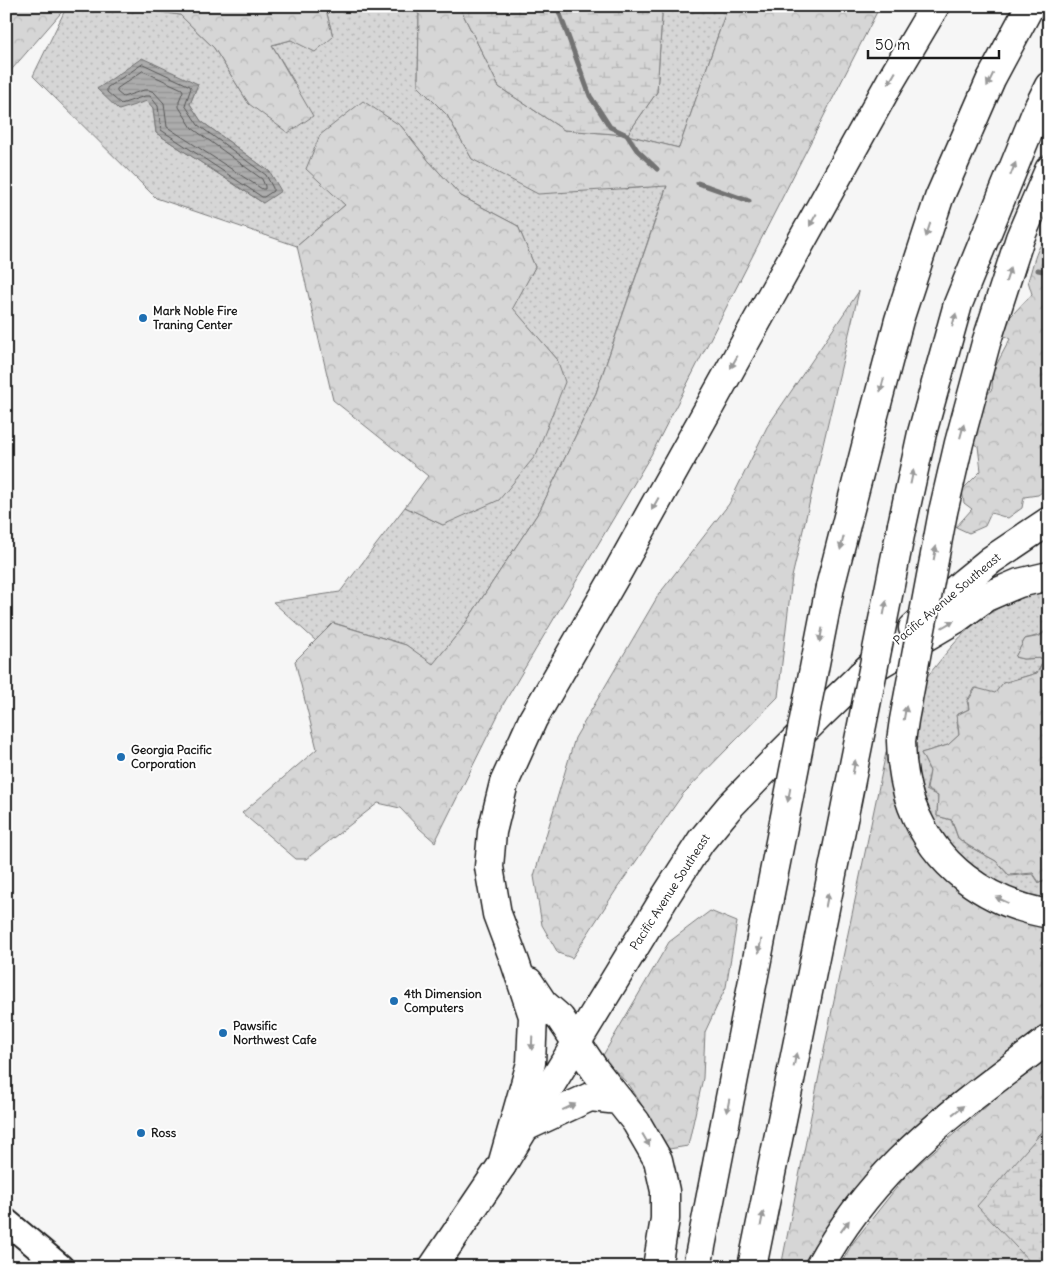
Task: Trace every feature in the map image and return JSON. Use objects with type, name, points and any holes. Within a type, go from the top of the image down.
[{"type":"main road","points":[[502,1165],[531,1063],[532,1016],[497,914],[489,867],[492,832],[504,783],[533,719],[934,6]]},
{"type":"main road","points":[[697,1267],[830,588],[871,425],[899,320],[939,198],[991,78],[1030,6]]},
{"type":"main road","points":[[752,1267],[922,433],[958,304],[1037,110],[1049,86]]},
{"type":"main road","points":[[1049,170],[1020,238],[986,343],[959,443],[943,512],[901,741],[905,782],[911,804],[931,842],[946,862],[964,878],[998,899],[1023,908],[1049,914]]},
{"type":"main road","name":"Pacific Avenue Southeast","points":[[434,1267],[502,1165],[667,894],[714,824],[860,675],[991,560],[1049,521]]},
{"type":"main road","points":[[860,675],[956,619],[986,597],[1019,583],[1049,576]]},
{"type":"main road","points":[[515,962],[543,1003],[560,1018],[595,1070],[636,1122],[658,1160],[665,1190],[666,1219],[657,1267]]},
{"type":"main road","points":[[819,1267],[852,1217],[898,1162],[942,1122],[1049,1039]]},
{"type":"main road","points":[[525,1127],[590,1098],[618,1100]]},
{"type":"street","points":[[6,1221],[61,1267]]},
{"type":"green space","points":[[6,6],[67,6],[6,76]]},
{"type":"green space","points":[[67,6],[120,6],[180,15],[214,48],[249,104],[295,83],[272,45],[291,40],[333,37],[325,6],[410,6],[419,14],[418,86],[447,115],[472,159],[626,189],[667,185],[596,393],[540,510],[461,630],[433,665],[406,645],[334,623],[316,641],[273,602],[340,592],[405,507],[443,525],[557,359],[512,308],[535,267],[518,226],[461,196],[428,160],[401,126],[345,205],[297,246],[156,198],[33,76]],"holes":[[[198,84],[190,104],[201,121],[270,172],[263,203],[156,133],[153,108],[147,100]]]},
{"type":"green space","points":[[120,6],[325,6],[333,37],[315,52],[291,40],[272,45],[313,116],[288,133],[249,104],[214,48],[180,15]]},
{"type":"green space","points":[[410,6],[459,6],[499,87],[564,130],[627,135],[679,148],[728,6],[880,6],[651,455],[504,703],[435,842],[400,808],[378,803],[306,859],[296,859],[242,813],[317,749],[295,661],[333,623],[406,645],[433,664],[461,630],[540,510],[596,393],[667,186],[538,194],[472,159],[447,115],[418,86],[419,14]]},
{"type":"green space","points":[[459,6],[660,6],[662,15],[657,92],[627,135],[564,130],[499,87]]},
{"type":"green space","points":[[660,6],[728,6],[679,148],[627,135],[657,92],[662,15]]},
{"type":"green space","points":[[363,101],[401,126],[428,160],[461,196],[518,226],[535,267],[513,308],[557,359],[565,382],[536,455],[499,500],[443,525],[405,507],[428,476],[333,400],[297,246],[345,205],[306,169],[320,135]]},
{"type":"green space","points":[[1049,243],[1049,487],[1038,495],[1024,497],[1022,508],[1008,518],[991,513],[985,526],[969,533],[956,527],[972,509],[964,503],[962,490],[981,471],[978,446],[971,443],[980,403],[992,389],[993,371],[1010,339],[999,333],[999,324],[1011,316],[1032,294],[1028,281],[1035,259],[1040,246]]},
{"type":"green space","points":[[859,291],[792,577],[778,697],[683,794],[618,887],[572,958],[558,953],[542,925],[534,876],[575,738],[659,594],[729,504],[767,427]]},
{"type":"green space","points":[[1049,592],[1049,628],[1040,635],[1025,639],[1015,657],[1023,659],[1045,658],[1037,673],[1003,683],[995,694],[975,688],[967,701],[969,709],[956,715],[959,735],[948,745],[921,753],[930,771],[926,790],[938,796],[937,816],[951,820],[958,838],[968,846],[996,861],[1009,876],[1033,874],[1039,883],[1049,879],[1049,899],[1026,895],[1003,885],[968,862],[948,843],[936,824],[927,804],[920,782],[915,750],[923,686],[927,676],[947,651],[970,628],[997,609],[1028,596]]},
{"type":"green space","points":[[1049,629],[1049,878],[1039,882],[1033,873],[1009,875],[996,861],[958,838],[952,820],[937,816],[938,796],[927,789],[930,771],[921,753],[948,745],[959,735],[957,715],[969,709],[968,701],[976,688],[995,693],[1003,683],[1037,673],[1045,658],[1023,659],[1015,657],[1025,639],[1040,636]]},
{"type":"green space","points":[[895,710],[912,831],[1049,924],[1049,1027],[808,1267],[781,1267],[834,1000]]},
{"type":"green space","points":[[710,911],[737,922],[726,987],[705,1032],[703,1078],[688,1146],[669,1149],[630,1086],[602,1057],[669,942]]},
{"type":"green space","points":[[1049,1057],[1049,1124],[1037,1136],[1036,1267],[839,1267],[852,1244],[908,1173],[1001,1094]]},
{"type":"green space","points":[[1049,1124],[1049,1267],[1035,1267],[977,1206]]},
{"type":"water","points":[[142,58],[198,84],[190,104],[201,121],[270,172],[281,191],[263,203],[156,133],[153,108],[147,101],[119,110],[97,89]]},
{"type":"waterway","points":[[557,6],[590,96],[610,127],[627,135],[637,150],[657,169]]},
{"type":"waterway","points":[[698,183],[749,201]]},
{"type":"waterway","points":[[1038,270],[1049,272]]},
{"type":"place","name":"Mark Noble Fire Traning Center","points":[[143,318]]},
{"type":"place","name":"Georgia Pacific Corporation","points":[[121,757]]},
{"type":"place","name":"4th Dimension Computers","points":[[394,1001]]},
{"type":"place","name":"Pawsific Northwest Cafe","points":[[223,1033]]},
{"type":"place","name":"Ross","points":[[141,1133]]}]
